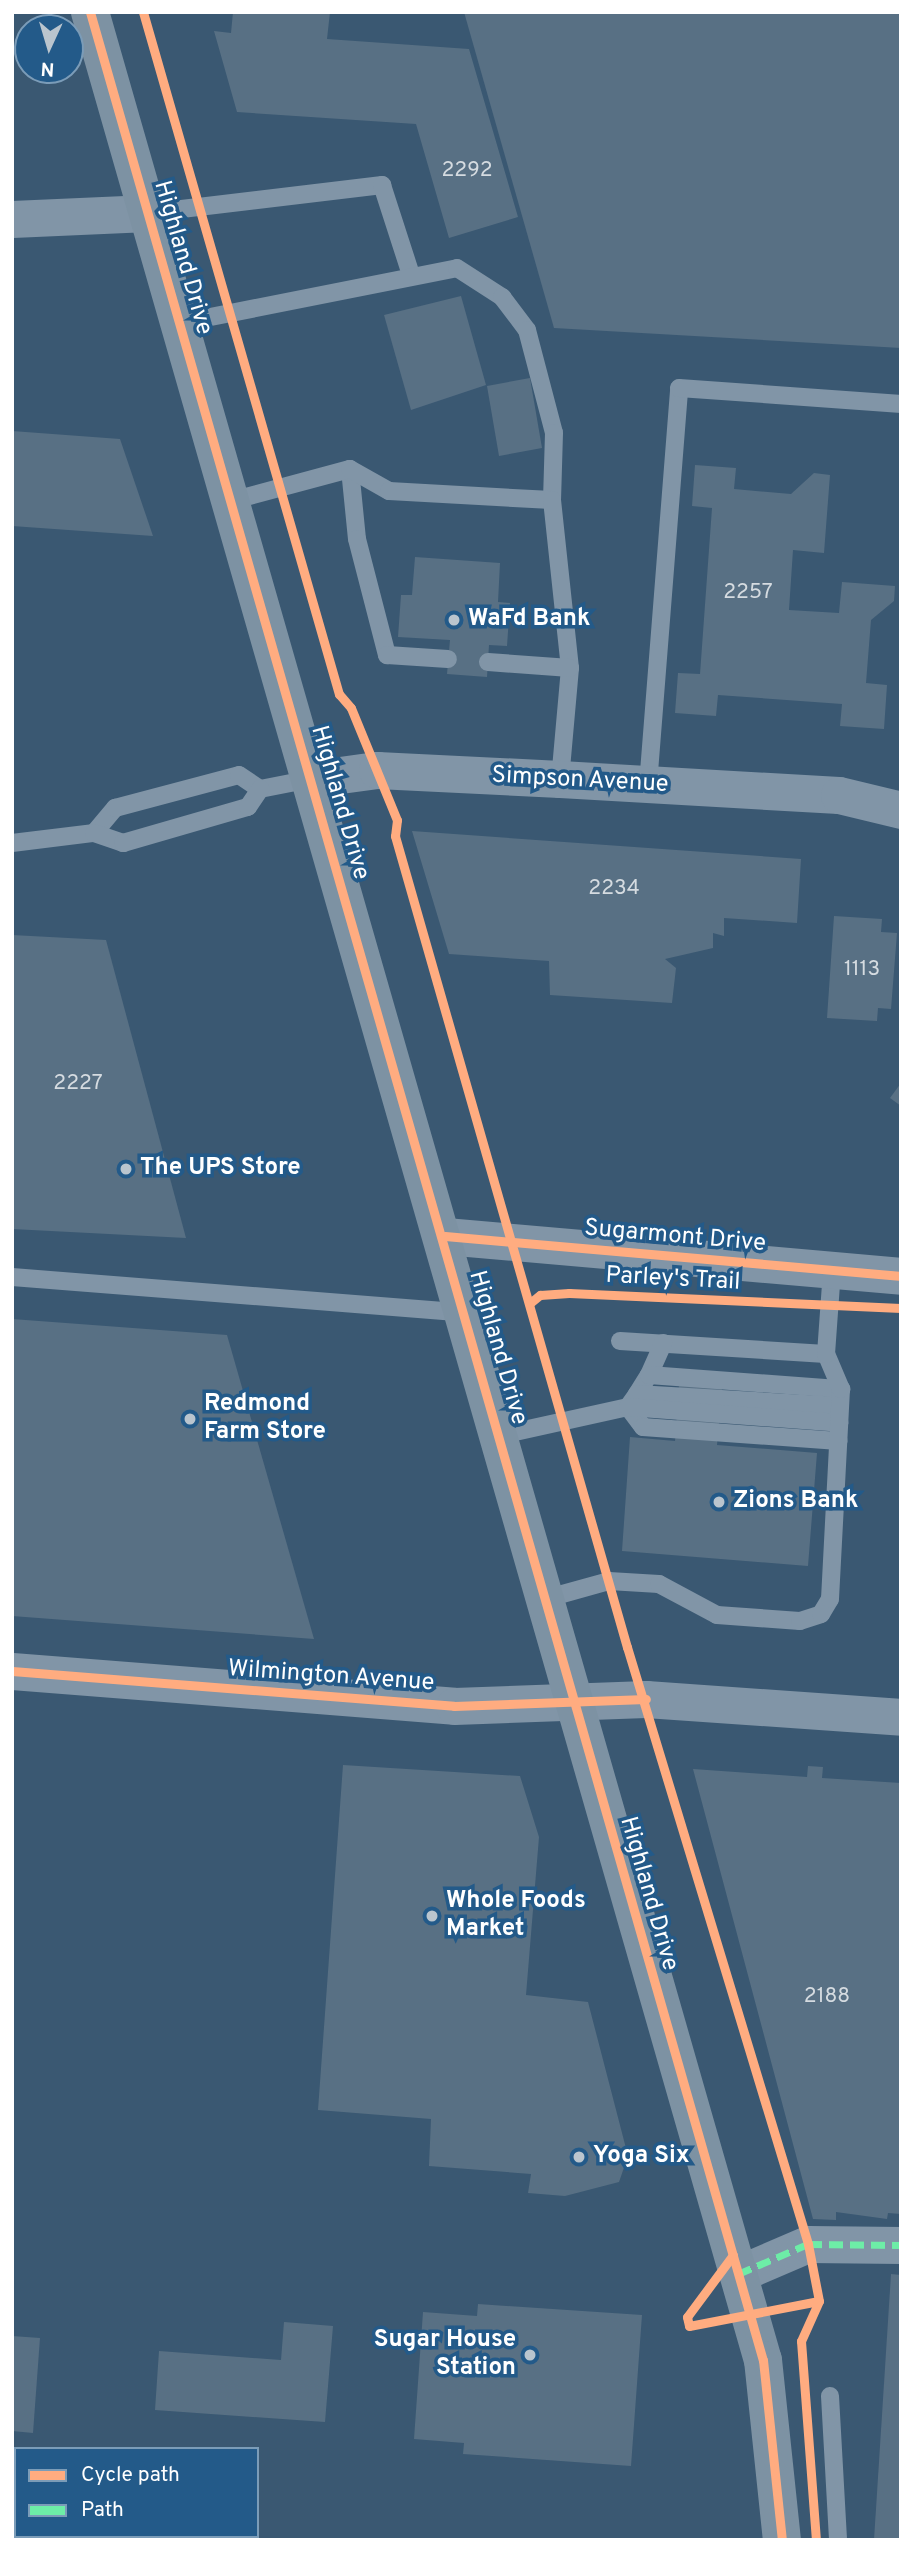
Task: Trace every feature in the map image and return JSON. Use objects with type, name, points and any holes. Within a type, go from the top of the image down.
[{"type":"street","name":"Highland Drive","points":[[90,12],[445,1236],[548,1598],[575,1703],[764,2360],[782,2540]]},
{"type":"street","points":[[12,219],[148,213]]},
{"type":"street","name":"Simpson Avenue","points":[[311,779],[377,771],[560,779],[839,795],[901,810]]},
{"type":"street","name":"Sugarmont Drive","points":[[445,1236],[901,1276]]},
{"type":"street","name":"Wilmington Avenue","points":[[12,1671],[454,1706],[646,1699],[901,1717]]},
{"type":"street","points":[[738,2274],[808,2244],[901,2245]]},
{"type":"lane","points":[[148,213],[382,185],[411,275]]},
{"type":"lane","points":[[180,323],[457,268],[502,297],[527,330],[554,433],[552,500],[570,668],[560,779]]},
{"type":"lane","points":[[648,785],[679,388],[901,404]]},
{"type":"lane","points":[[231,501],[350,469],[389,491],[552,500]]},
{"type":"lane","points":[[350,469],[357,539],[387,655],[448,659]]},
{"type":"lane","points":[[488,662],[570,668]]},
{"type":"lane","points":[[12,843],[94,833],[123,843],[248,807],[260,789],[239,775],[115,808],[94,833]]},
{"type":"lane","name":"Simpson Avenue","points":[[260,789],[311,779]]},
{"type":"lane","points":[[548,1598],[609,1581],[659,1584],[717,1615],[800,1621],[821,1614],[830,1599],[839,1415],[826,1354],[832,1270]]},
{"type":"lane","points":[[12,1278],[467,1313]]},
{"type":"lane","points":[[620,1341],[826,1354]]},
{"type":"lane","points":[[633,1400],[649,1375],[663,1343]]},
{"type":"lane","points":[[649,1375],[839,1415]]},
{"type":"lane","points":[[502,1435],[633,1400],[839,1415]]},
{"type":"lane","points":[[633,1400],[643,1427],[839,1415]]},
{"type":"lane","points":[[830,2396],[838,2540]]},
{"type":"building","points":[[233,12],[330,12],[327,39],[469,49],[518,217],[449,238],[416,124],[237,112],[214,31],[231,33]]},
{"type":"building","points":[[464,12],[901,12],[901,348],[554,328]]},
{"type":"building","points":[[461,296],[486,385],[411,410],[384,315]]},
{"type":"building","points":[[530,378],[542,448],[499,456],[487,386]]},
{"type":"building","points":[[12,431],[120,439],[153,536],[12,526]]},
{"type":"building","points":[[695,465],[736,468],[734,489],[791,494],[814,473],[830,475],[824,553],[793,550],[789,610],[839,613],[842,582],[895,586],[894,601],[871,620],[866,683],[887,685],[884,729],[840,726],[842,704],[718,695],[716,716],[675,713],[678,673],[700,674],[712,508],[692,506]]},
{"type":"building","name":"WaFd Bank","points":[[415,557],[500,563],[498,602],[510,603],[507,646],[489,645],[487,677],[447,674],[450,640],[398,637],[401,595],[412,595]]},
{"type":"building","points":[[412,831],[801,859],[797,923],[724,918],[724,936],[713,933],[713,948],[665,959],[676,968],[672,1003],[550,995],[549,961],[449,954]]},
{"type":"building","points":[[834,916],[882,919],[881,932],[897,933],[891,1009],[878,1008],[877,1021],[827,1018]]},
{"type":"building","points":[[12,935],[106,940],[186,1238],[12,1229]]},
{"type":"building","points":[[901,1083],[901,1106],[890,1098]]},
{"type":"building","points":[[12,1319],[227,1335],[314,1639],[12,1616]]},
{"type":"building","name":"Zions Bank","points":[[679,1385],[722,1388],[717,1445],[817,1453],[808,1566],[622,1551],[630,1437],[675,1441]]},
{"type":"building","name":"Whole Foods Market","points":[[343,1765],[520,1776],[539,1837],[526,1995],[588,2002],[628,2156],[619,2182],[565,2196],[528,2193],[531,2174],[429,2166],[431,2119],[318,2110]]},
{"type":"building","points":[[808,1766],[823,1767],[822,1778],[901,1783],[901,2214],[888,2213],[887,2219],[836,2212],[836,2220],[813,2219],[693,1769],[807,1777]]},
{"type":"building","points":[[891,2274],[901,2275],[901,2540],[874,2540]]},
{"type":"building","name":"Sugar House Station","points":[[478,2304],[642,2315],[631,2466],[463,2454],[464,2443],[414,2439],[423,2312],[477,2316]]},
{"type":"building","points":[[284,2322],[333,2326],[325,2422],[155,2410],[159,2351],[281,2360]]},
{"type":"building","points":[[12,2336],[40,2338],[33,2433],[12,2431]]},
{"type":"marked path","points":[[738,2274],[808,2244],[901,2245]]},
{"type":"cycle path","points":[[90,12],[763,2360],[782,2540]]},
{"type":"cycle path","points":[[143,12],[339,694],[351,708],[397,820],[395,836],[627,1647],[808,2244],[819,2301],[801,2341],[816,2540]]},
{"type":"cycle path","name":"Parley's Trail","points":[[445,1236],[901,1276]]},
{"type":"cycle path","name":"Parley's Trail","points":[[530,1303],[540,1295],[569,1293],[901,1308]]},
{"type":"cycle path","points":[[12,1671],[454,1706],[646,1699]]},
{"type":"cycle path","points":[[733,2255],[687,2317],[689,2326],[819,2301]]},
{"type":"place","name":"WaFd Bank","points":[[454,620]]},
{"type":"place","name":"The UPS Store","points":[[126,1169]]},
{"type":"place","name":"Redmond Farm Store","points":[[190,1419]]},
{"type":"place","name":"Zions Bank","points":[[719,1502]]},
{"type":"place","name":"Whole Foods Market","points":[[432,1916]]},
{"type":"place","name":"Yoga Six","points":[[579,2157]]},
{"type":"place","name":"Sugar House Station","points":[[530,2355]]}]
